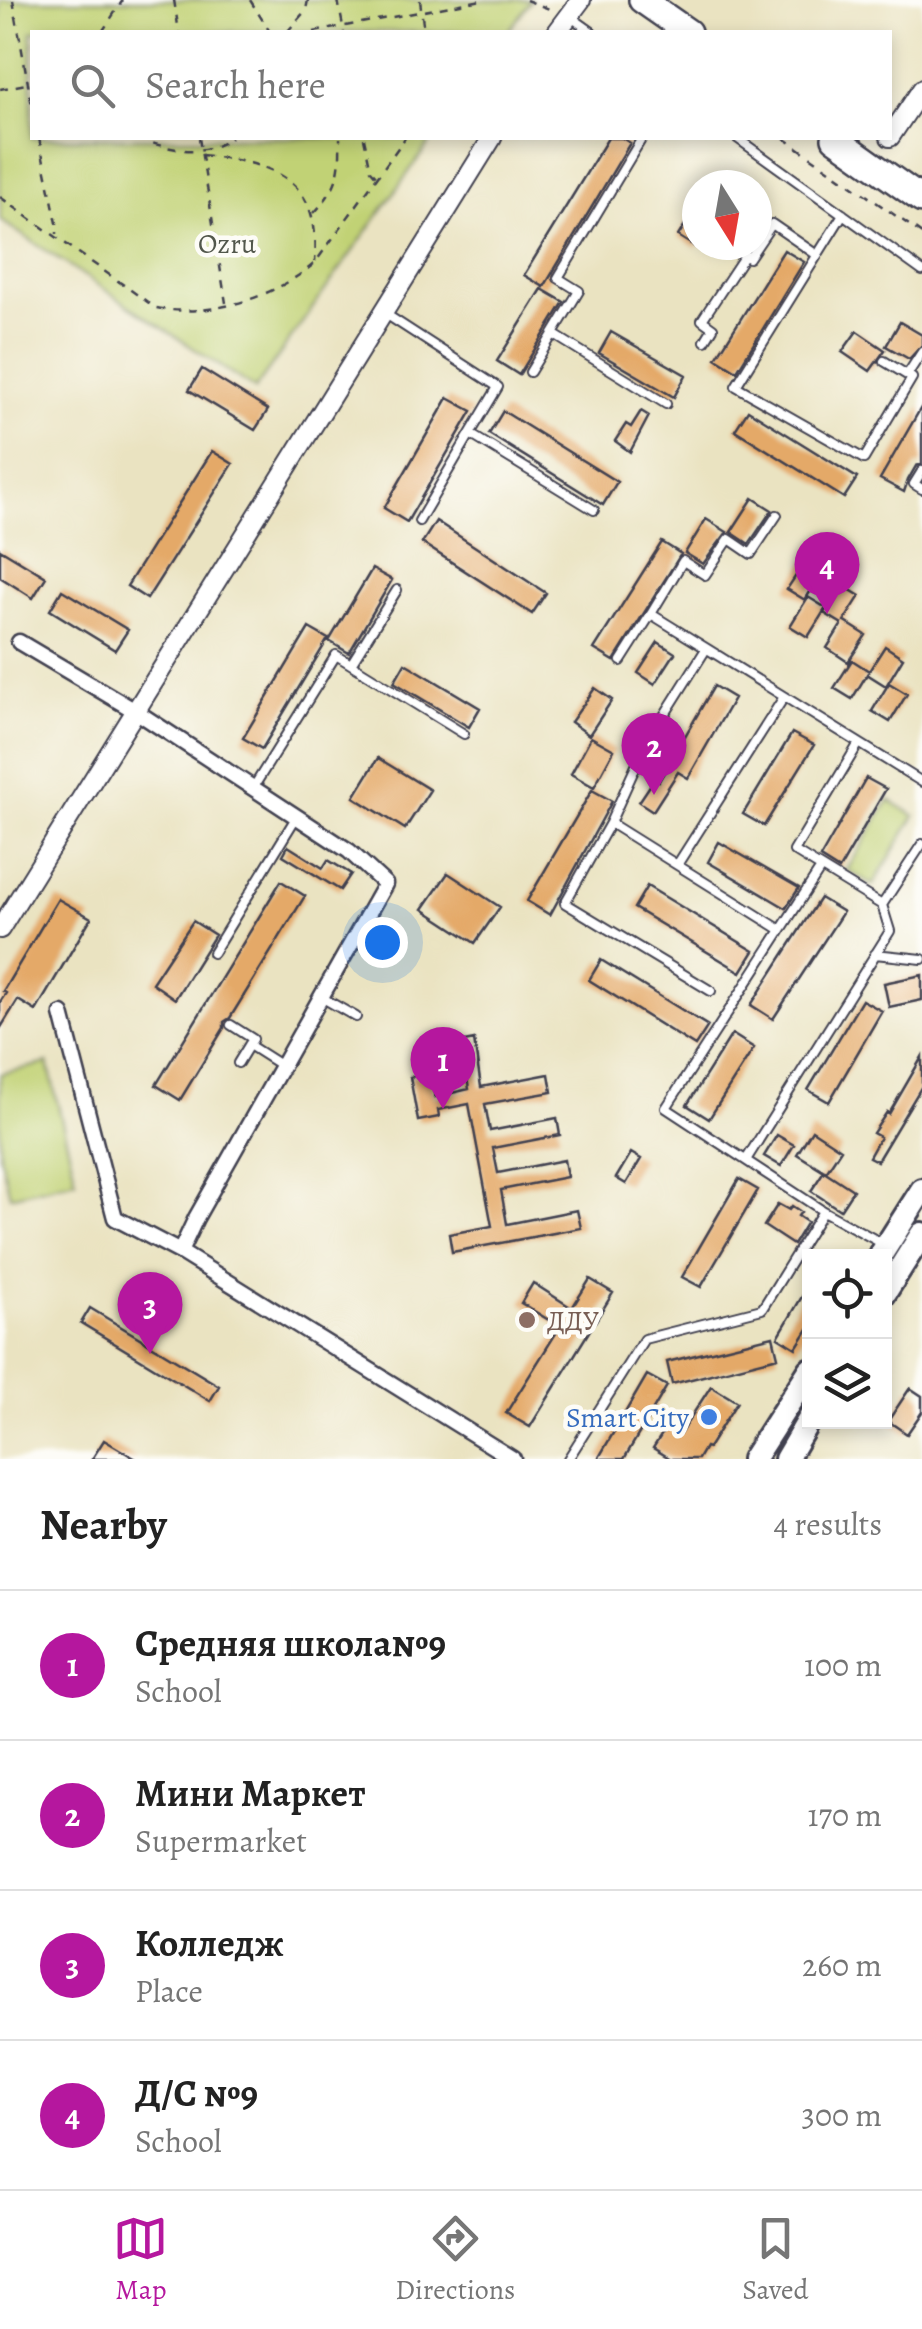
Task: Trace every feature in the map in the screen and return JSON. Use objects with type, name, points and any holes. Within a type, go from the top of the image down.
[{"type":"highway","points":[[642,0],[685,30]]},
{"type":"highway","points":[[838,140],[922,200]]},
{"type":"main road","points":[[885,1249],[922,1190]]},
{"type":"main road","points":[[892,1281],[922,1234]]},
{"type":"main road","points":[[753,1459],[802,1382]]},
{"type":"main road","points":[[786,1459],[804,1429]]},
{"type":"street","points":[[558,30],[581,0]]},
{"type":"street","points":[[892,133],[922,89]]},
{"type":"street","points":[[0,929],[491,140]]},
{"type":"street","points":[[872,164],[887,140]]},
{"type":"street","points":[[19,642],[138,712],[350,851],[385,884],[180,1252]]},
{"type":"street","points":[[62,1014],[115,1218],[180,1252],[513,1459]]},
{"type":"lane","points":[[568,15],[589,30]]},
{"type":"lane","points":[[530,372],[579,290],[558,278],[641,140]]},
{"type":"lane","points":[[740,140],[922,270]]},
{"type":"lane","points":[[843,214],[736,386],[864,459],[912,378],[884,360]]},
{"type":"lane","points":[[772,224],[816,254]]},
{"type":"lane","points":[[705,341],[713,328],[702,320],[742,260]]},
{"type":"lane","points":[[384,313],[498,387],[419,521]]},
{"type":"lane","points":[[553,334],[666,404]]},
{"type":"lane","points":[[907,375],[922,352]]},
{"type":"lane","points":[[470,434],[594,510]]},
{"type":"lane","points":[[922,472],[914,484],[922,489]]},
{"type":"lane","points":[[621,660],[683,561],[706,575],[729,539],[751,554],[777,515]]},
{"type":"lane","points":[[352,664],[397,590]]},
{"type":"lane","points":[[651,614],[922,782]]},
{"type":"lane","points":[[706,648],[644,746],[610,824],[565,903],[710,991]]},
{"type":"lane","points":[[254,788],[336,655],[464,734]]},
{"type":"lane","points":[[676,865],[784,697]]},
{"type":"lane","points":[[746,1160],[890,931],[882,905],[794,851],[859,743]]},
{"type":"lane","points":[[213,953],[297,816]]},
{"type":"lane","points":[[610,824],[781,930]]},
{"type":"lane","points":[[882,905],[922,844]]},
{"type":"lane","points":[[821,868],[666,1108],[881,1249]]},
{"type":"lane","points":[[875,954],[922,959]]},
{"type":"lane","points":[[321,997],[356,1016]]},
{"type":"lane","points":[[231,1026],[253,1040],[238,1063]]},
{"type":"lane","points":[[249,1045],[282,1066]]},
{"type":"lane","points":[[568,1459],[644,1339],[762,1309],[823,1211]]},
{"type":"path","points":[[0,89],[30,84],[13,0]]},
{"type":"path","points":[[103,30],[122,0]]},
{"type":"path","points":[[174,0],[179,30]]},
{"type":"path","points":[[250,0],[269,30]]},
{"type":"path","points":[[289,30],[306,10],[308,0]]},
{"type":"path","points":[[338,0],[343,30],[482,0]]},
{"type":"path","points":[[420,0],[424,30]]},
{"type":"path","points":[[526,0],[568,15]]},
{"type":"path","points":[[39,140],[57,223],[56,235]]},
{"type":"path","points":[[143,140],[166,149],[259,164],[281,172],[302,192],[313,214],[317,234],[315,264]]},
{"type":"path","points":[[199,140],[226,304]]},
{"type":"path","points":[[201,153],[227,140]]},
{"type":"path","points":[[313,214],[332,194],[340,167],[340,140]]},
{"type":"path","points":[[364,140],[371,170],[377,177]]},
{"type":"path","points":[[0,197],[156,308],[176,312],[263,296],[296,280],[315,264],[405,140]]},
{"type":"path","points":[[787,140],[922,234]]},
{"type":"green space","name":"Ozru","points":[[0,0],[531,0],[509,30],[30,30],[30,140],[432,140],[255,389],[0,220]]},
{"type":"green space","points":[[889,800],[915,816],[873,885],[847,870]]},
{"type":"green space","points":[[48,1063],[76,1180],[10,1196],[0,1155],[0,1074]]},
{"type":"building","points":[[607,140],[630,143],[544,287],[524,275]]},
{"type":"building","points":[[784,250],[804,262],[737,371],[716,358]]},
{"type":"building","points":[[542,289],[564,302],[519,375],[497,361]]},
{"type":"building","points":[[900,322],[922,335],[922,345],[909,359],[886,346]]},
{"type":"building","points":[[857,331],[885,350],[870,371],[842,352]]},
{"type":"building","points":[[611,332],[686,375],[674,397],[599,353]]},
{"type":"building","points":[[202,369],[268,410],[255,430],[189,390]]},
{"type":"building","points":[[448,398],[472,411],[407,522],[384,508]]},
{"type":"building","points":[[922,406],[922,464],[916,466],[904,492],[880,479]]},
{"type":"building","points":[[748,410],[857,478],[844,498],[735,430]]},
{"type":"building","points":[[503,411],[617,482],[603,505],[489,434]]},
{"type":"building","points":[[641,411],[649,416],[630,452],[615,441]]},
{"type":"building","points":[[212,451],[233,464],[147,599],[127,586]]},
{"type":"building","points":[[753,498],[772,510],[749,544],[731,532]]},
{"type":"building","points":[[706,519],[727,532],[703,564],[685,553]]},
{"type":"building","points":[[436,521],[546,593],[532,614],[422,543]]},
{"type":"building","points":[[662,542],[681,554],[614,661],[594,649]]},
{"type":"building","points":[[0,549],[46,577],[33,598],[0,577]]},
{"type":"building","points":[[805,562],[822,573],[805,600],[787,589]]},
{"type":"building","points":[[372,569],[392,580],[349,653],[329,641]]},
{"type":"building","points":[[842,585],[860,596],[844,621],[866,635],[848,662],[827,648],[842,624],[824,613]]},
{"type":"building","points":[[62,590],[128,630],[115,650],[50,610]]},
{"type":"building","points":[[808,597],[826,608],[808,637],[790,626]]},
{"type":"building","points":[[309,628],[328,639],[262,749],[243,738]]},
{"type":"building","points":[[658,642],[675,653],[655,684],[638,673]]},
{"type":"building","points":[[885,646],[903,658],[886,686],[867,674]]},
{"type":"building","points":[[852,660],[869,671],[852,699],[834,688]]},
{"type":"building","points":[[405,663],[480,708],[469,727],[394,682]]},
{"type":"building","points":[[889,683],[907,694],[890,722],[872,711]]},
{"type":"building","points":[[714,686],[734,698],[688,778],[678,772],[653,811],[639,802],[655,778],[659,781]]},
{"type":"building","points":[[595,688],[612,700],[589,735],[571,722]]},
{"type":"building","points":[[792,733],[814,745],[764,826],[743,814]]},
{"type":"building","points":[[591,737],[614,750],[594,787],[571,774]]},
{"type":"building","points":[[378,758],[430,790],[405,829],[354,797]]},
{"type":"building","points":[[866,778],[886,789],[839,870],[820,858]]},
{"type":"building","points":[[592,790],[612,801],[550,915],[527,901]]},
{"type":"building","points":[[719,842],[799,888],[786,908],[708,862]]},
{"type":"building","points":[[288,846],[323,868],[328,860],[351,874],[340,890],[283,855]]},
{"type":"building","points":[[448,873],[500,907],[475,943],[423,909]]},
{"type":"building","points":[[281,881],[305,896],[224,1022],[180,1100],[156,1085]]},
{"type":"building","points":[[647,886],[754,951],[741,972],[634,908]]},
{"type":"building","points":[[820,898],[843,912],[773,1019],[751,1005]]},
{"type":"building","points":[[58,899],[91,918],[36,1011],[18,1000],[0,1029],[0,1002],[6,993],[3,991]]},
{"type":"building","points":[[193,921],[215,935],[175,999],[152,983]]},
{"type":"building","points":[[601,960],[708,1026],[695,1046],[589,980]]},
{"type":"building","points":[[922,975],[922,1000],[889,1007],[884,983]]},
{"type":"building","points":[[862,1000],[882,1011],[829,1102],[808,1090]]},
{"type":"building","points":[[732,1034],[754,1048],[709,1119],[687,1105]]},
{"type":"building","points":[[474,1040],[481,1087],[549,1074],[552,1092],[485,1104],[490,1131],[557,1118],[560,1135],[493,1148],[498,1173],[564,1160],[567,1177],[501,1190],[507,1224],[577,1210],[581,1228],[452,1252],[449,1234],[492,1226],[469,1104],[438,1110],[439,1117],[418,1121],[410,1077],[424,1074],[420,1051]],"holes":[[[465,1067],[469,1089],[435,1097],[430,1074]]]},
{"type":"building","points":[[922,1057],[922,1086],[877,1161],[869,1157],[880,1137],[873,1133],[889,1114]]},
{"type":"building","points":[[812,1130],[841,1149],[826,1172],[797,1154]]},
{"type":"building","points":[[777,1135],[794,1145],[781,1166],[764,1156]]},
{"type":"building","points":[[631,1153],[641,1159],[626,1184],[616,1178]]},
{"type":"building","points":[[824,1171],[853,1190],[840,1210],[811,1191]]},
{"type":"building","points":[[739,1179],[758,1190],[701,1287],[682,1277]]},
{"type":"building","points":[[778,1204],[789,1210],[792,1206],[807,1222],[793,1245],[764,1226]]},
{"type":"building","points":[[590,1279],[613,1293],[530,1427],[506,1413],[560,1327],[521,1303],[533,1283],[572,1308]]},
{"type":"building","points":[[802,1296],[802,1339],[796,1348],[778,1337]]},
{"type":"building","points":[[90,1308],[219,1386],[210,1401],[81,1323]]},
{"type":"building","points":[[773,1336],[778,1357],[672,1384],[667,1362]]},
{"type":"building","points":[[647,1375],[667,1386],[624,1459],[598,1459]]},
{"type":"building","name":"Smart City","points":[[711,1386],[737,1402],[698,1459],[671,1459],[653,1448],[667,1426],[680,1434]]},
{"type":"building","points":[[910,1388],[922,1396],[922,1412],[907,1434],[892,1424],[892,1415]]},
{"type":"building","points":[[104,1440],[136,1459],[92,1459]]},
{"type":"place","name":"Д/С №9","points":[[827,614]]},
{"type":"place","name":"Мини Маркет","points":[[654,795]]},
{"type":"place","name":"Средняя школа№9","points":[[443,1109]]},
{"type":"place","name":"ДДУ","points":[[527,1320]]},
{"type":"place","name":"Колледж","points":[[150,1354]]},
{"type":"place","name":"Smart City","points":[[709,1417]]}]
